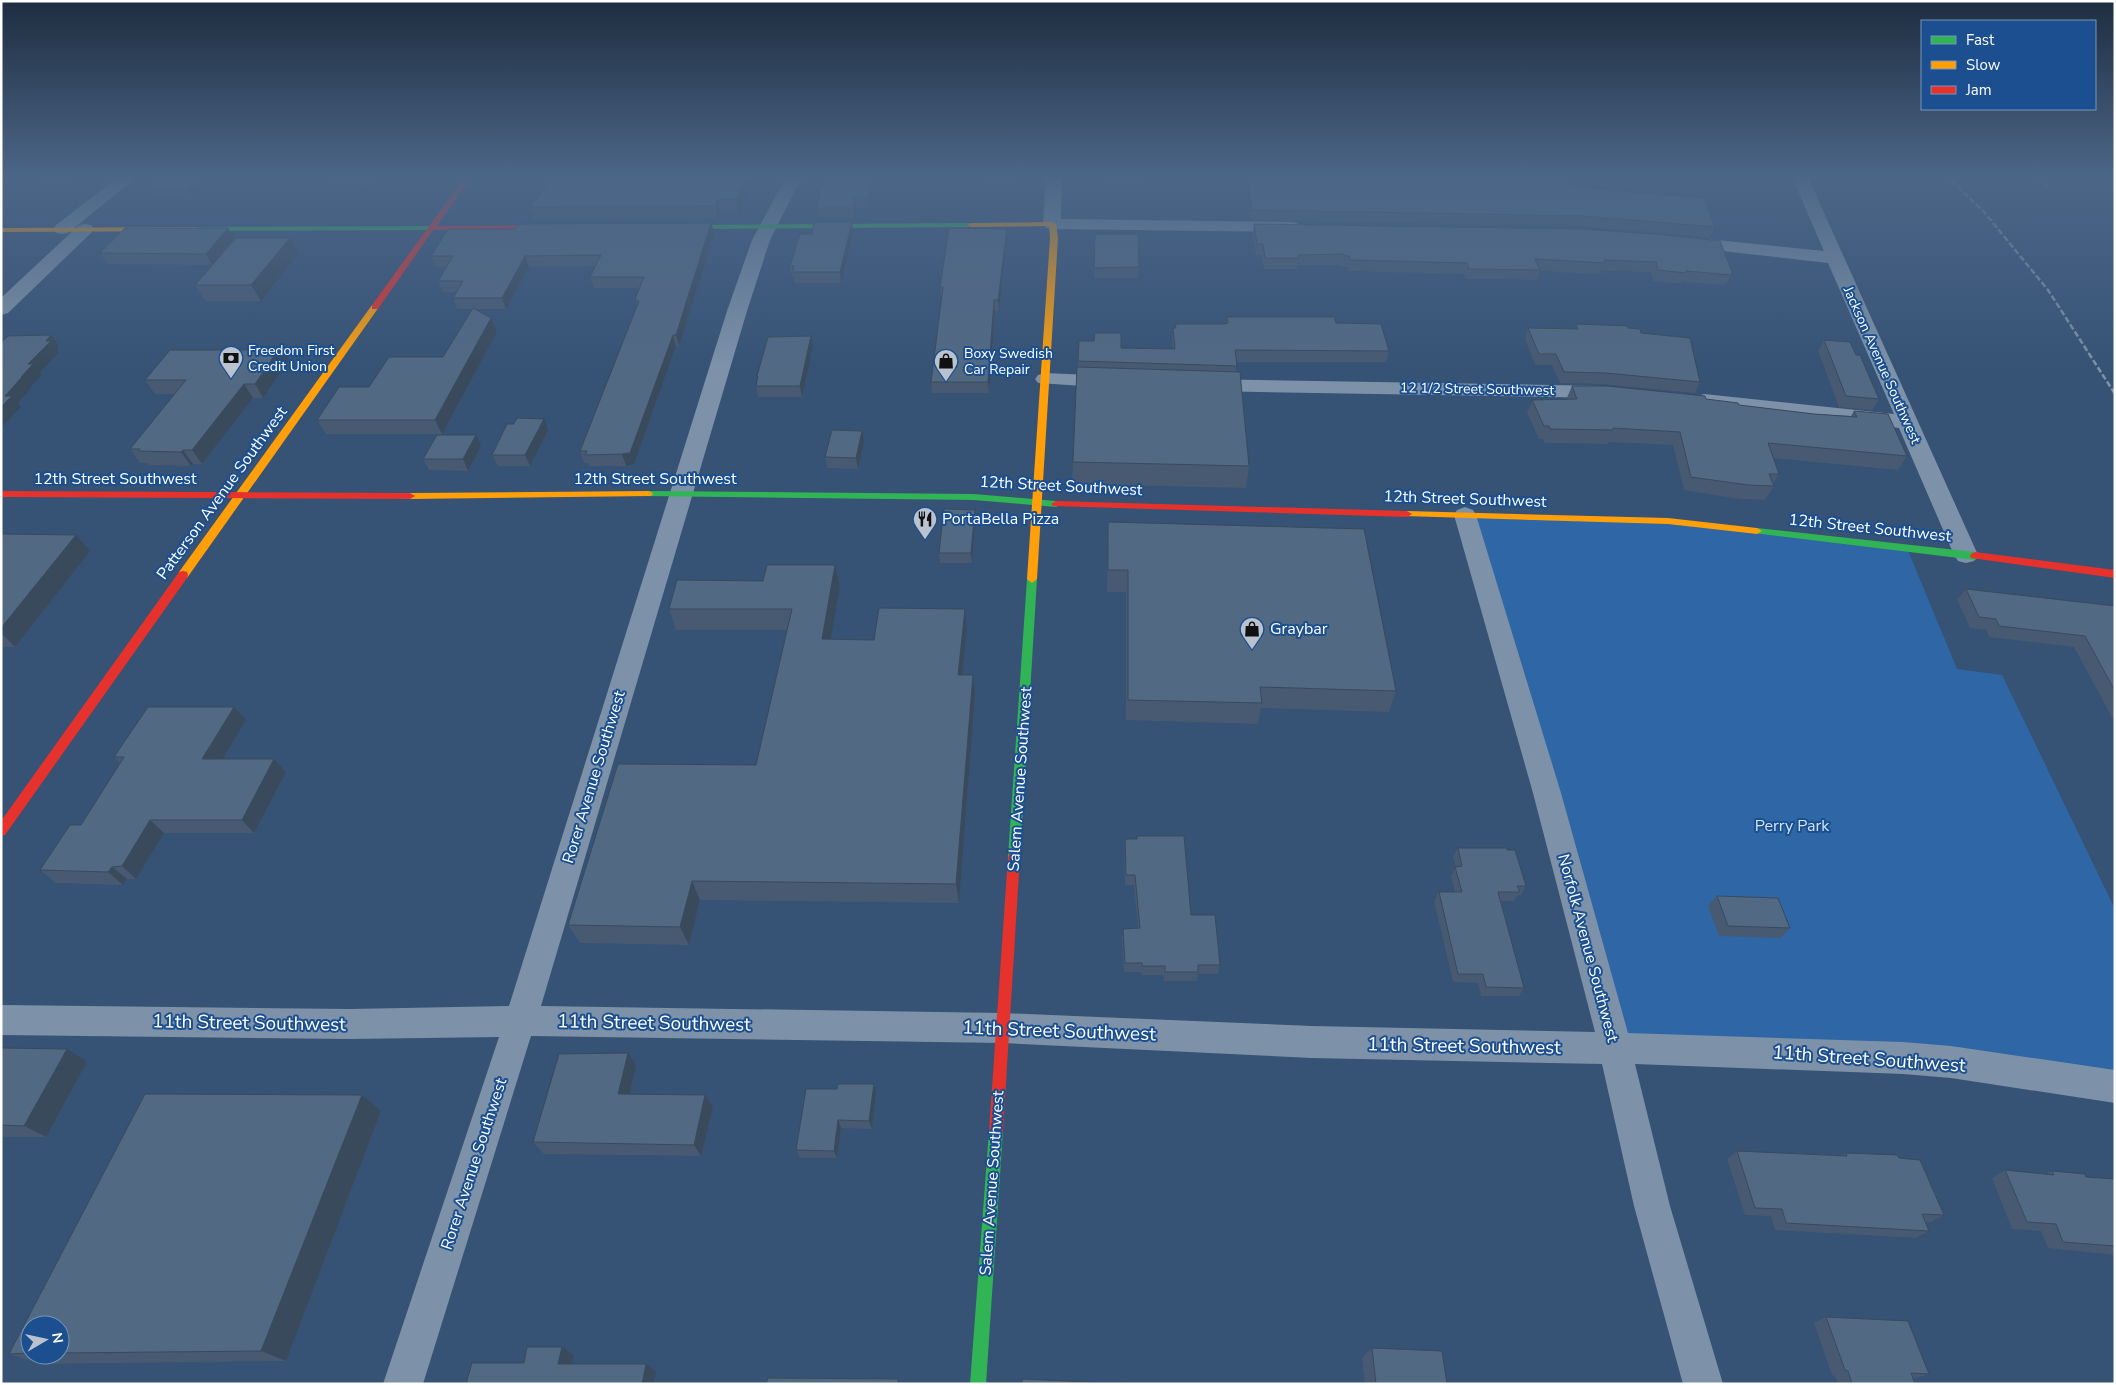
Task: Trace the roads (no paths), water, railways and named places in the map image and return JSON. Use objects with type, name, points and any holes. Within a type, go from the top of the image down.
[{"type":"street","points":[[1,309],[74,240]]},
{"type":"street","name":"Patterson Avenue Southwest","points":[[1,831],[423,240]]},
{"type":"street","name":"Rorer Avenue Southwest","points":[[404,1384],[520,1021],[680,494],[761,240]]},
{"type":"street","name":"Salem Avenue Southwest","points":[[978,1384],[1038,502],[1054,240]]},
{"type":"street","points":[[1671,240],[1835,258]]},
{"type":"street","name":"Jackson Avenue Southwest","points":[[1827,240],[1966,555]]},
{"type":"street","points":[[1045,379],[1134,382]]},
{"type":"street","name":"12 1/2 Street Southwest","points":[[1184,384],[1620,393]]},
{"type":"street","points":[[1689,399],[1907,422]]},
{"type":"street","name":"12th Street Southwest","points":[[1,494],[240,496],[680,494],[974,497],[1082,506],[1668,522],[1966,555],[2115,574]]},
{"type":"street","name":"Norfolk Avenue Southwest","points":[[1465,515],[1547,793],[1601,989],[1652,1206],[1703,1384]]},
{"type":"street","name":"11th Street Southwest","points":[[1,1020],[350,1024],[520,1021],[1003,1028],[1312,1042],[1700,1050],[1903,1058],[1951,1062],[2115,1087]]},
{"type":"railway","points":[[2007,240],[2048,290],[2115,394]]},
{"type":"place","name":"Freedom First Credit Union","points":[[231,379]]},
{"type":"place","name":"Boxy Swedish Car Repair","points":[[946,382]]},
{"type":"place","name":"PortaBella Pizza","points":[[925,540]]},
{"type":"place","name":"Graybar","points":[[1252,650]]},
{"type":"park label","name":"Perry Park","points":[[1792,826]]}]
